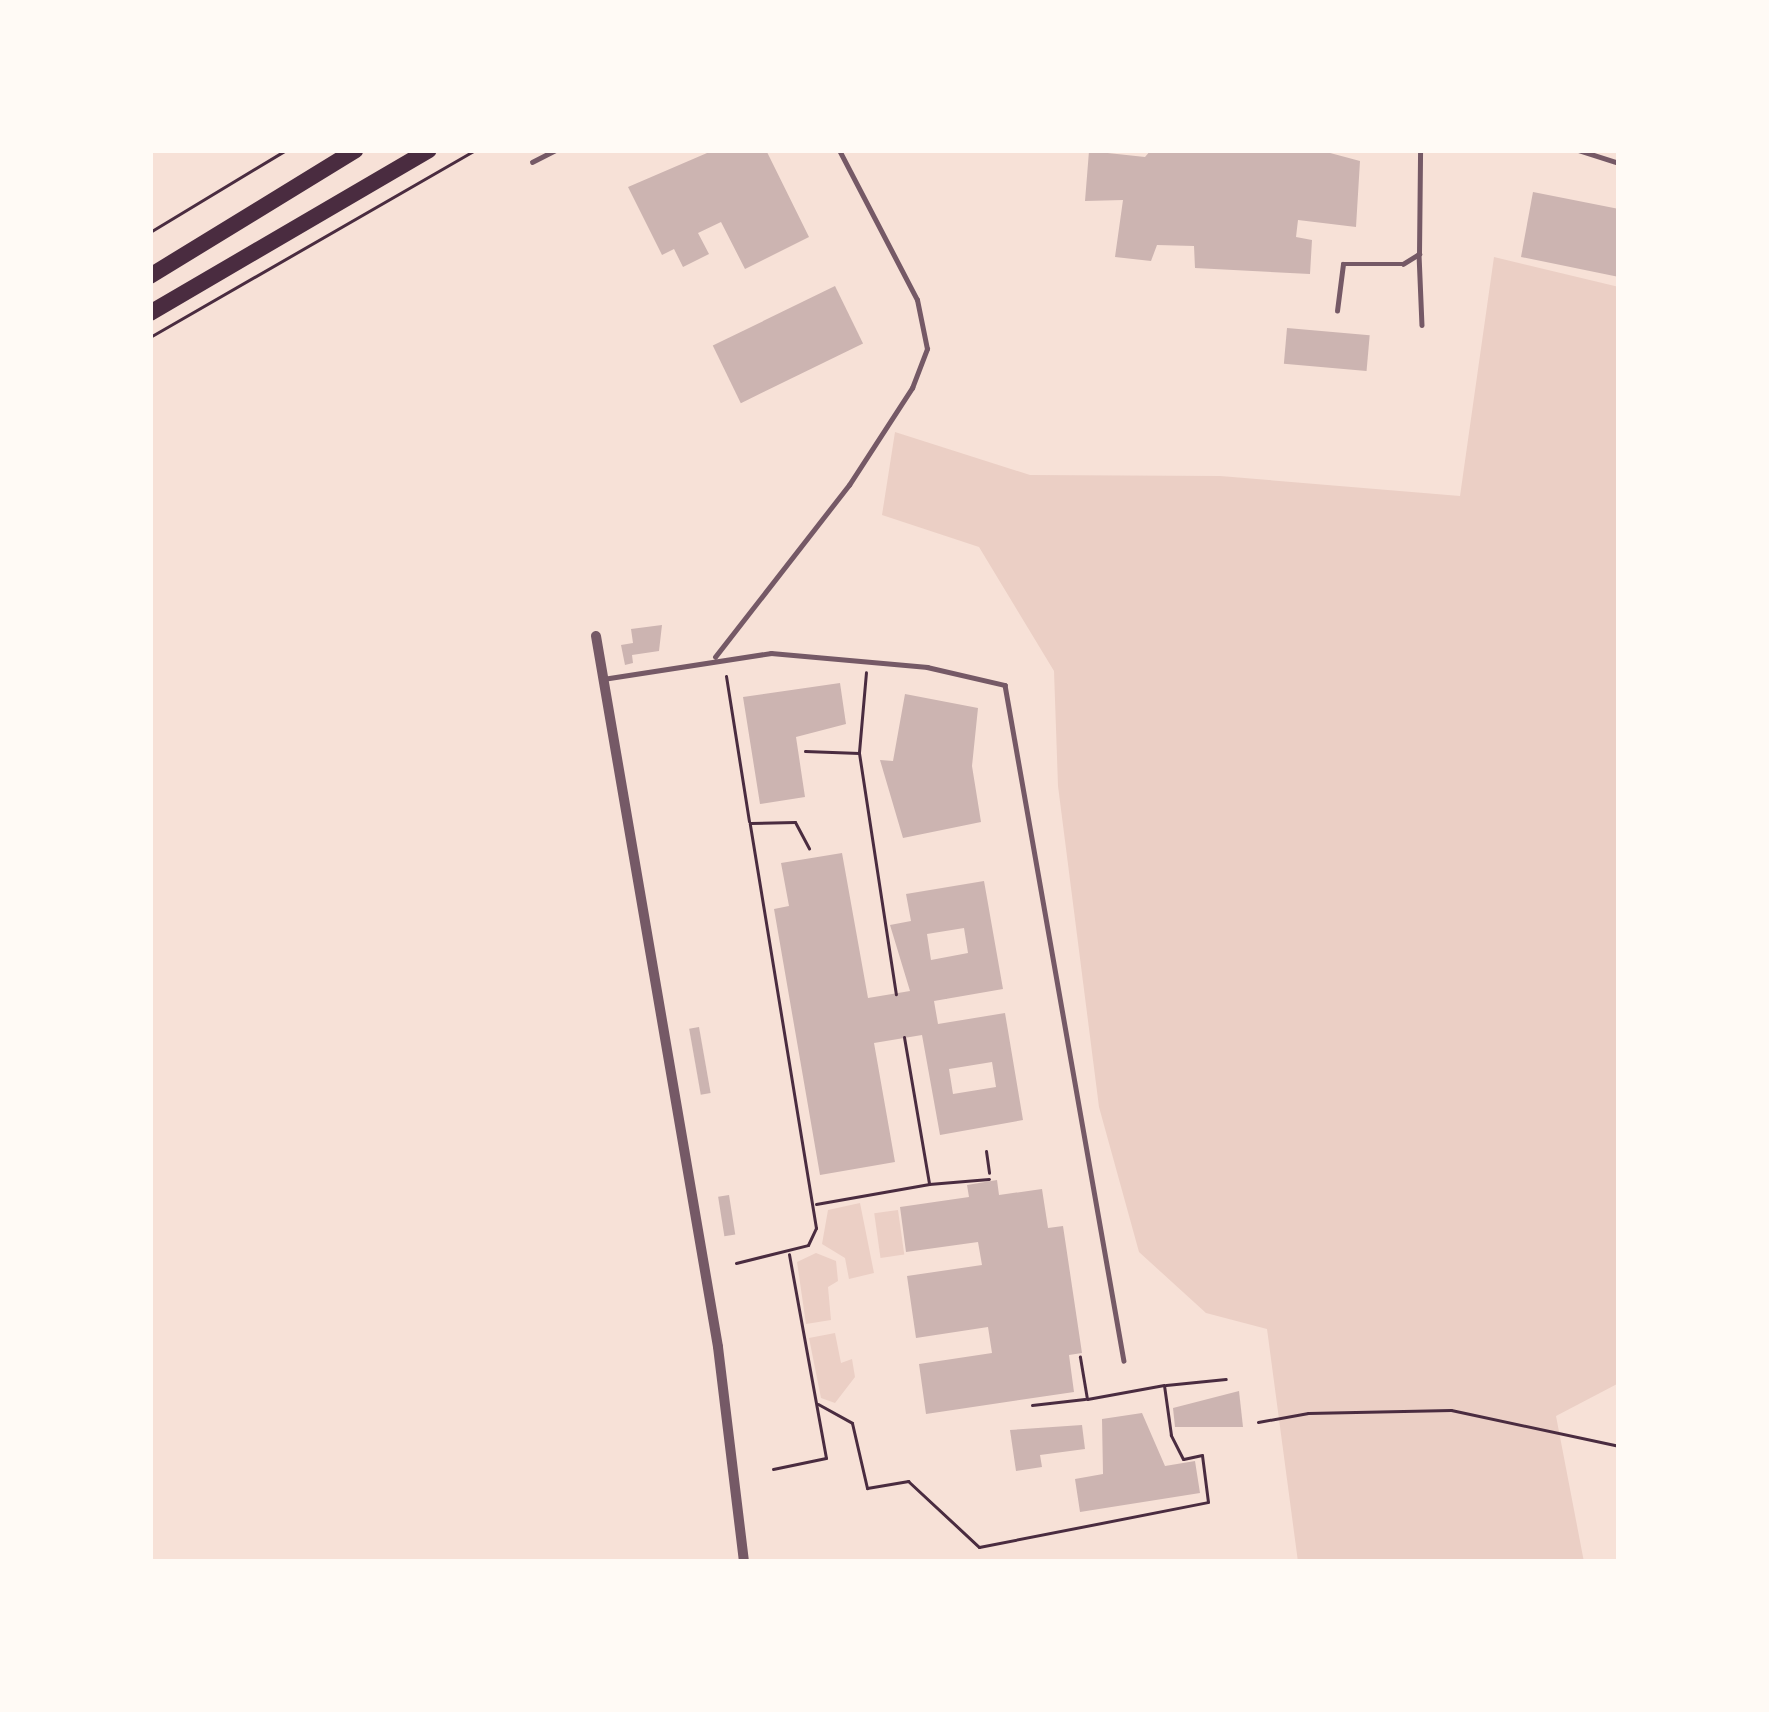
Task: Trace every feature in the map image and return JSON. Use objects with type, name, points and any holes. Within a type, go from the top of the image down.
[{"type":"highway","points":[[150,276],[356,150]]},
{"type":"highway","points":[[150,313],[429,150]]},
{"type":"street","points":[[596,636],[714,1325],[744,1562]]},
{"type":"lane","points":[[532,162],[556,150]]},
{"type":"lane","points":[[716,657],[849,485],[912,388],[927,349],[917,300],[839,150]]},
{"type":"lane","points":[[1420,150],[1423,325]]},
{"type":"lane","points":[[1577,150],[1619,163]]},
{"type":"lane","points":[[1337,310],[1343,264],[1403,264],[1419,254]]},
{"type":"lane","points":[[603,679],[716,657],[867,662],[1005,685],[1124,1361]]},
{"type":"path","points":[[150,232],[286,150]]},
{"type":"path","points":[[150,337],[475,150]]},
{"type":"path","points":[[867,662],[859,753],[896,994]]},
{"type":"path","points":[[726,676],[814,1204],[808,1245],[736,1263]]},
{"type":"path","points":[[805,751],[859,753]]},
{"type":"path","points":[[749,823],[795,822],[809,848]]},
{"type":"path","points":[[904,1037],[929,1184]]},
{"type":"path","points":[[814,1204],[989,1177],[986,1151]]},
{"type":"path","points":[[773,1469],[826,1458],[788,1252]]},
{"type":"path","points":[[1080,1357],[1087,1399]]},
{"type":"path","points":[[1032,1405],[1226,1379]]},
{"type":"path","points":[[818,1404],[852,1423],[867,1488],[908,1480],[979,1547],[1208,1502],[1202,1455],[1183,1459],[1171,1435],[1164,1385]]},
{"type":"path","points":[[1258,1422],[1308,1413],[1451,1410],[1619,1446]]},
{"type":"shaded area","points":[[1494,257],[1619,287],[1619,1383],[1556,1416],[1584,1562],[1298,1562],[1267,1329],[1206,1313],[1139,1252],[1099,1107],[1058,786],[1054,671],[979,547],[882,515],[895,432],[1030,475],[1220,476],[1460,496]]},
{"type":"shaded area","points":[[860,1203],[874,1273],[849,1279],[845,1258],[822,1244],[828,1210]]},
{"type":"shaded area","points":[[898,1210],[904,1255],[880,1258],[874,1213]]},
{"type":"shaded area","points":[[816,1253],[836,1261],[838,1281],[828,1287],[831,1320],[806,1324],[797,1262]]},
{"type":"shaded area","points":[[835,1333],[841,1363],[852,1359],[855,1377],[835,1403],[821,1398],[809,1338]]},
{"type":"building","points":[[714,150],[766,150],[809,237],[745,269],[721,222],[698,233],[709,254],[683,267],[674,249],[662,255],[628,187]]},
{"type":"building","points":[[1151,150],[1319,150],[1360,161],[1356,227],[1298,220],[1296,237],[1312,240],[1310,274],[1195,268],[1194,246],[1157,245],[1151,261],[1115,257],[1123,200],[1085,201],[1089,151],[1145,157]]},
{"type":"building","points":[[1533,192],[1619,209],[1619,277],[1521,257]]},
{"type":"building","points":[[835,286],[863,344],[741,403],[713,346]]},
{"type":"building","points":[[1287,328],[1370,335],[1367,371],[1284,364]]},
{"type":"building","points":[[662,625],[659,651],[632,655],[633,663],[625,665],[621,645],[633,643],[631,629]]},
{"type":"building","points":[[840,683],[846,724],[796,737],[805,797],[760,804],[743,697]]},
{"type":"building","points":[[905,694],[978,708],[972,766],[981,822],[903,838],[880,760],[893,761]]},
{"type":"building","points":[[842,853],[868,998],[910,991],[890,925],[911,921],[906,894],[984,881],[1003,989],[934,1001],[938,1024],[1005,1013],[1023,1120],[940,1135],[922,1035],[874,1043],[895,1162],[820,1175],[774,909],[789,906],[781,863]],"holes":[[[964,928],[968,953],[931,960],[927,934]],[[992,1062],[996,1087],[953,1094],[949,1069]]]},
{"type":"building","points":[[699,1027],[711,1093],[701,1095],[689,1029]]},
{"type":"building","points":[[997,1180],[999,1195],[1042,1189],[1048,1228],[1063,1226],[1082,1353],[1069,1355],[1074,1392],[926,1414],[919,1364],[992,1353],[988,1327],[916,1338],[907,1276],[982,1265],[978,1242],[906,1252],[900,1207],[969,1197],[967,1185]]},
{"type":"building","points":[[729,1195],[735,1235],[724,1236],[718,1197]]},
{"type":"building","points":[[1239,1391],[1243,1427],[1175,1427],[1173,1408]]},
{"type":"building","points":[[1142,1413],[1165,1466],[1195,1461],[1200,1493],[1080,1512],[1075,1479],[1103,1474],[1102,1419]]},
{"type":"building","points":[[1082,1425],[1085,1449],[1040,1455],[1042,1467],[1016,1471],[1010,1430]]}]
